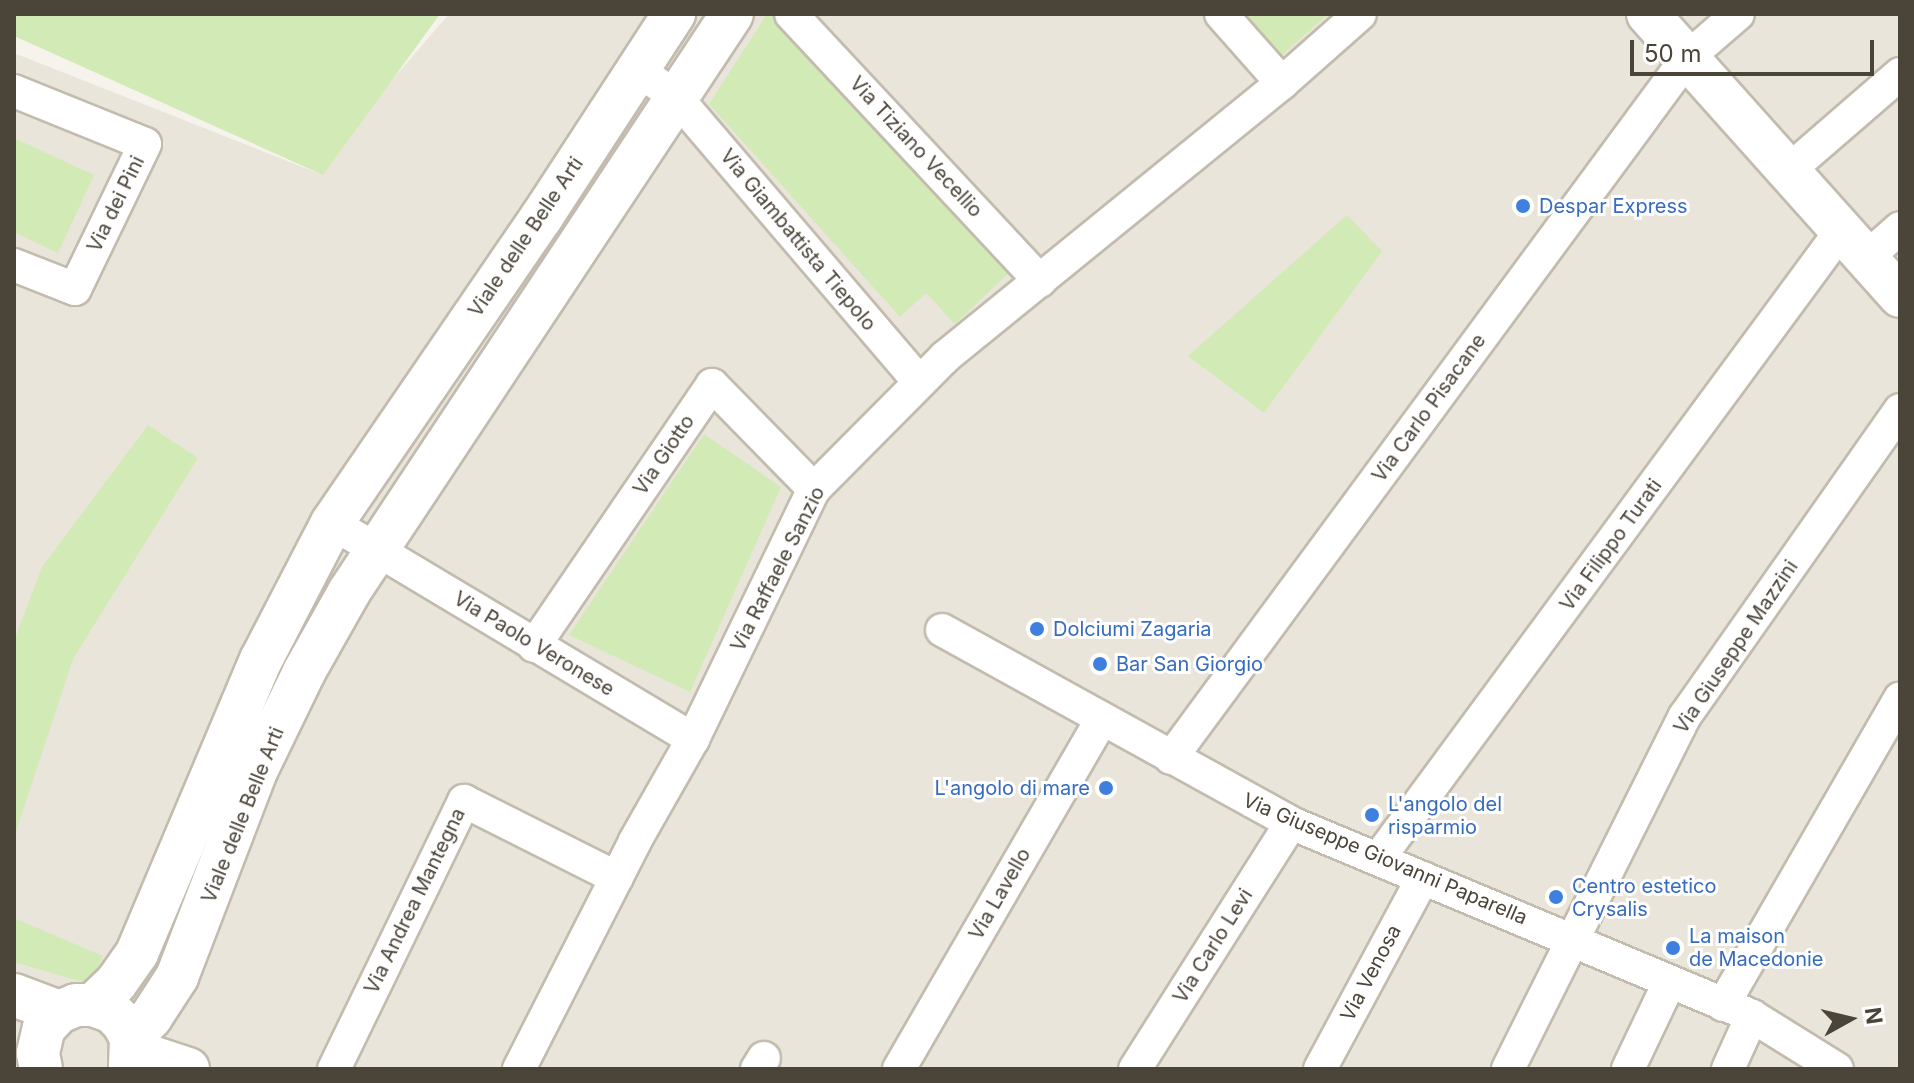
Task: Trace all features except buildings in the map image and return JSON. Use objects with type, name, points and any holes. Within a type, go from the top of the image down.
[{"type":"street","name":"Viale delle Belle Arti","points":[[35,1060],[44,1028],[116,983],[137,953],[248,688],[332,523],[674,14]]},
{"type":"street","name":"Viale delle Belle Arti","points":[[131,1053],[177,977],[257,769],[304,672],[375,548],[732,14]]},
{"type":"street","name":"Via Tiziano Vecellio","points":[[791,14],[1040,281]]},
{"type":"street","points":[[1221,14],[1282,83]]},
{"type":"street","name":"Via Raffaele Sanzio","points":[[519,1069],[693,739],[814,489],[945,357],[1282,83],[1360,14]]},
{"type":"street","points":[[1648,14],[1900,296]]},
{"type":"street","name":"Via Carlo Pisacane","points":[[1171,758],[1687,58],[1738,14]]},
{"type":"street","points":[[638,70],[676,97]]},
{"type":"street","points":[[1788,171],[1900,74]]},
{"type":"street","name":"Via dei Pini","points":[[14,91],[145,144],[75,289],[14,265]]},
{"type":"street","name":"Via Giambattista Tiepolo","points":[[676,97],[919,382]]},
{"type":"street","name":"Via Filippo Turati","points":[[1379,858],[1853,246],[1900,228]]},
{"type":"street","name":"Via Giotto","points":[[534,646],[712,385],[814,489]]},
{"type":"street","name":"Via Giuseppe Mazzini","points":[[1508,1069],[1685,716],[1900,410]]},
{"type":"street","points":[[332,523],[375,548]]},
{"type":"street","name":"Via Paolo Veronese","points":[[375,548],[693,739]]},
{"type":"street","name":"Via Giuseppe Giovanni Paparella","points":[[942,630],[1291,823],[1738,1010],[1837,1069]]},
{"type":"street","points":[[1728,1069],[1738,1010],[1900,699]]},
{"type":"street","name":"Via Lavello","points":[[899,1069],[1102,719]]},
{"type":"street","name":"Via Andrea Mantegna","points":[[334,1069],[464,801],[617,878]]},
{"type":"street","name":"Via Carlo Levi","points":[[1135,1069],[1291,823]]},
{"type":"street","name":"Via Venosa","points":[[1320,1069],[1423,878]]},
{"type":"street","points":[[1628,1069],[1669,983]]},
{"type":"street","points":[[14,995],[112,1012],[131,1053],[188,1069]]},
{"type":"shaded area","points":[[449,14],[1900,14],[1900,1069],[14,1069],[14,53],[323,175],[367,109]]},
{"type":"green space","points":[[14,14],[440,14],[323,175],[14,36]]},
{"type":"green space","points":[[767,14],[777,14],[1013,269],[955,324],[926,293],[900,317],[709,104]]},
{"type":"green space","points":[[1245,14],[1328,14],[1282,55]]},
{"type":"green space","points":[[14,138],[94,175],[58,253],[14,232]]},
{"type":"green space","points":[[1347,215],[1382,251],[1264,413],[1188,356]]},
{"type":"green space","points":[[148,425],[198,458],[73,659],[14,837],[14,641],[42,567]]},
{"type":"green space","points":[[704,434],[781,487],[690,692],[569,635]]},
{"type":"green space","points":[[14,918],[103,956],[90,984],[14,962]]},
{"type":"place","name":"Despar Express","points":[[1523,206]]},
{"type":"place","name":"Dolciumi Zagaria","points":[[1037,629]]},
{"type":"place","name":"Bar San Giorgio","points":[[1100,664]]},
{"type":"place","name":"L'angolo di mare","points":[[1106,788]]},
{"type":"place","name":"L'angolo del risparmio","points":[[1372,815]]},
{"type":"place","name":"Centro estetico Crysalis","points":[[1556,897]]},
{"type":"place","name":"La maison de Macedonie","points":[[1673,948]]}]
